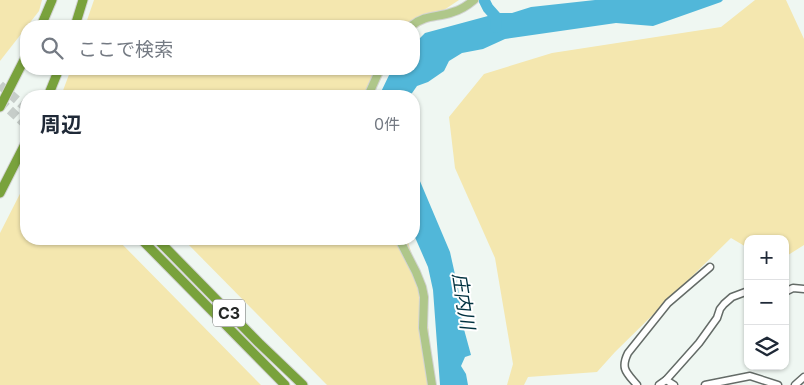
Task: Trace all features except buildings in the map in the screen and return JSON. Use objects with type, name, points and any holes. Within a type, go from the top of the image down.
[{"type":"highway","points":[[44,20],[52,0]]},
{"type":"highway","points":[[77,20],[83,0]]},
{"type":"highway","points":[[0,107],[20,68]]},
{"type":"highway","points":[[50,90],[57,75]]},
{"type":"highway","points":[[0,193],[20,154]]},
{"type":"highway","name":"C3","points":[[147,245],[285,385]]},
{"type":"highway","name":"C3","points":[[163,245],[303,385]]},
{"type":"main road","points":[[419,20],[456,12],[469,2]]},
{"type":"main road","points":[[371,90],[377,75]]},
{"type":"main road","points":[[402,245],[416,272],[424,297],[423,328],[432,385]]},
{"type":"street","points":[[637,385],[624,367],[624,361],[628,353],[668,303],[710,267]]},
{"type":"street","points":[[789,290],[793,288],[804,289]]},
{"type":"street","points":[[659,385],[666,380],[699,343],[717,318],[720,308],[732,298],[744,293]]},
{"type":"street","points":[[705,385],[750,376],[778,385]]},
{"type":"street","points":[[795,385],[804,377]]},
{"type":"street","points":[[666,380],[674,385]]},
{"type":"shaded area","points":[[0,0],[42,0],[39,11],[32,20],[20,20],[20,35],[0,61]]},
{"type":"shaded area","points":[[94,0],[459,0],[420,26],[420,20],[87,20]]},
{"type":"shaded area","points":[[755,0],[786,0],[804,39],[804,245],[789,254],[789,235],[744,235],[744,246],[731,238],[597,372],[528,377],[524,385],[507,385],[513,364],[495,258],[455,168],[449,117],[484,74],[552,53],[721,27]]},
{"type":"shaded area","points":[[69,75],[383,75],[375,90],[63,90]]},
{"type":"shaded area","points":[[20,194],[20,245],[123,245],[261,385],[0,385],[0,233]]},
{"type":"shaded area","points":[[189,245],[409,245],[426,298],[433,385],[327,385]]},
{"type":"water","points":[[595,0],[723,0],[653,26],[616,23],[505,39],[483,49],[462,53],[449,61],[444,71],[428,82],[417,86],[414,90],[382,90],[389,75],[420,75],[420,38],[425,33],[499,13],[512,13],[531,7]]},
{"type":"water","points":[[420,181],[450,252],[458,288],[462,322],[471,355],[465,357],[461,366],[466,374],[468,385],[440,385],[433,290],[428,267],[418,245],[420,245]]},
{"type":"waterway","points":[[484,0],[496,17],[496,27]]},
{"type":"tunnel","points":[[0,85],[20,103]]},
{"type":"tunnel","points":[[0,101],[20,119]]},
{"type":"water label","name":"庄内川","points":[[464,301]]}]
